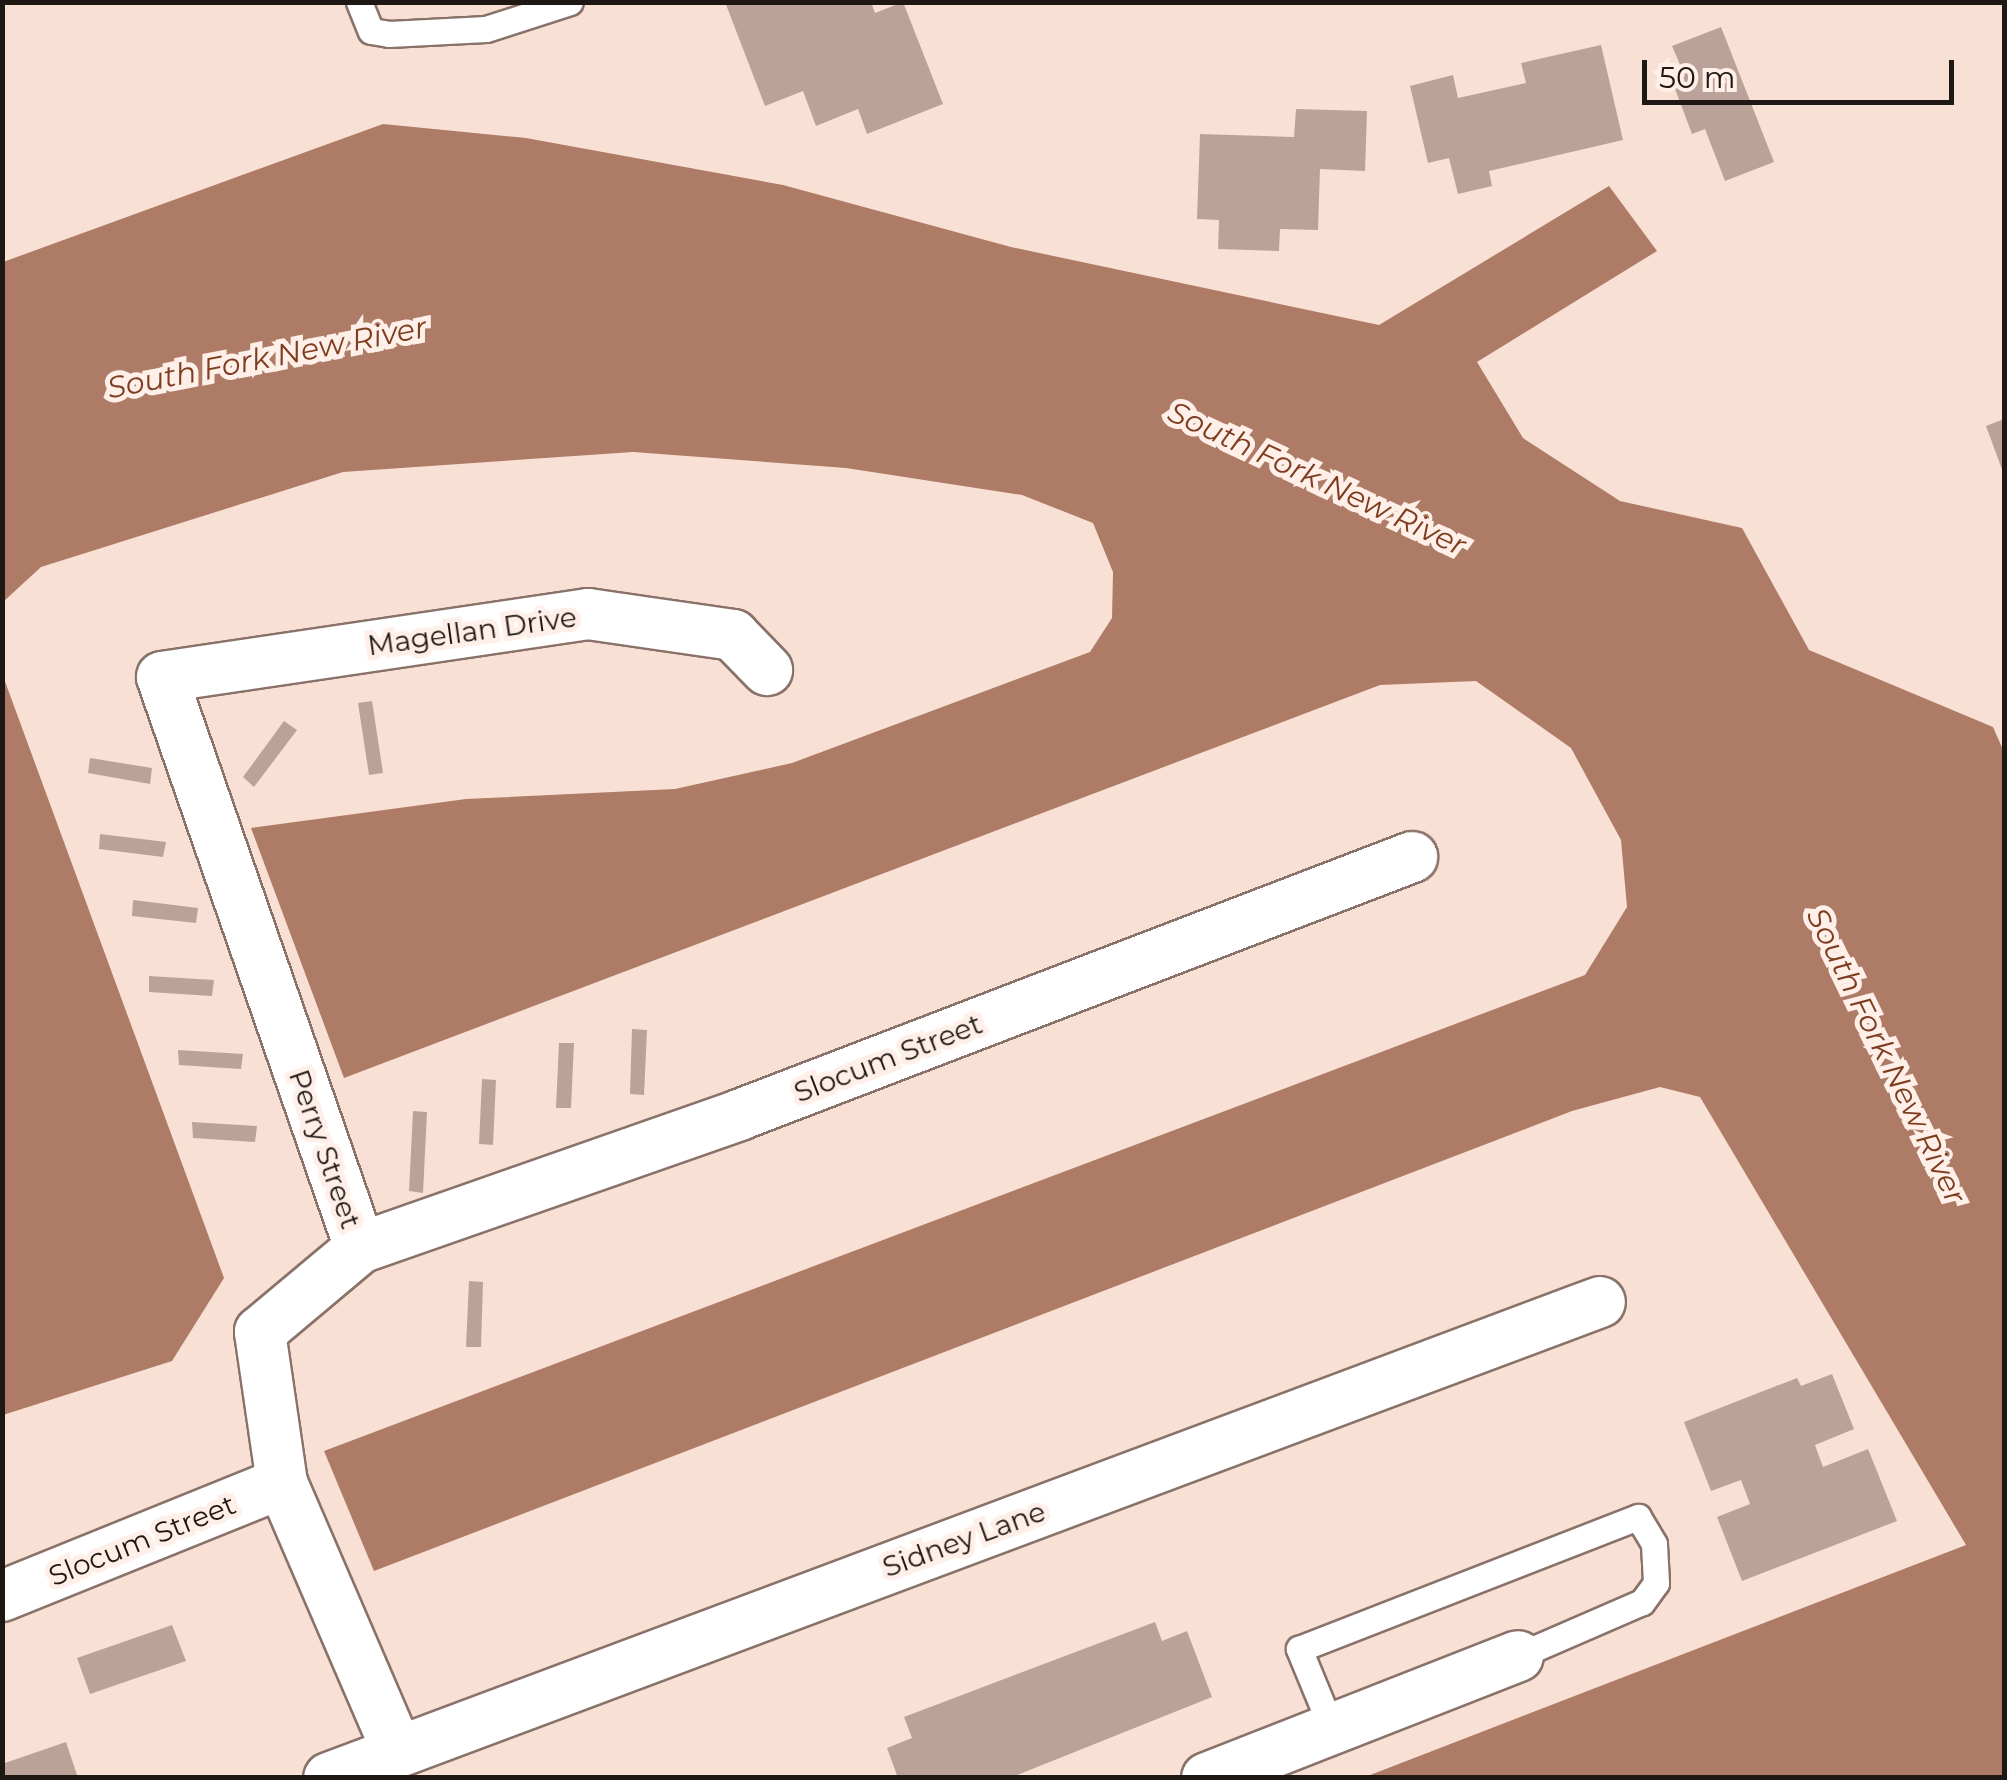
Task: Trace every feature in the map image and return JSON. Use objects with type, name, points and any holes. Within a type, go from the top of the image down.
[{"type":"street","name":"Magellan Drive","points":[[162,678],[588,614],[733,635],[768,670]]},
{"type":"street","name":"Perry Street","points":[[162,678],[360,1248],[260,1332],[282,1483],[397,1750]]},
{"type":"street","name":"Slocum Street","points":[[360,1248],[739,1115],[1412,857]]},
{"type":"street","name":"Sidney Lane","points":[[329,1778],[1600,1302]]},
{"type":"street","name":"Slocum Street","points":[[2,1596],[282,1483]]},
{"type":"street","points":[[1207,1778],[1518,1656]]},
{"type":"lane","points":[[359,2],[371,30],[389,34],[486,29],[570,2]]},
{"type":"lane","points":[[1332,1729],[1298,1650],[1638,1517],[1655,1564],[1656,1583],[1642,1602],[1518,1656]]},
{"type":"water","name":"South Fork New River","points":[[383,124],[526,138],[783,185],[1011,247],[1379,325],[1609,186],[1657,251],[1477,362],[1523,438],[1620,501],[1742,528],[1809,650],[1993,727],[2004,752],[2004,1777],[1365,1777],[1966,1545],[1700,1097],[1660,1087],[1572,1111],[374,1571],[324,1451],[1585,975],[1627,907],[1621,840],[1571,748],[1476,681],[1380,685],[344,1078],[251,828],[466,799],[675,789],[792,763],[1090,652],[1112,618],[1113,572],[1093,523],[1022,495],[846,468],[633,452],[343,472],[41,567],[3,602],[3,262]]},
{"type":"water","points":[[3,676],[224,1278],[172,1361],[3,1415]]},
{"type":"building","points":[[725,2],[871,2],[875,13],[903,2],[943,104],[867,134],[858,109],[816,126],[803,91],[765,106]]},
{"type":"building","points":[[1721,27],[1774,162],[1725,181],[1705,129],[1692,134],[1672,81],[1685,76],[1672,46]]},
{"type":"building","points":[[1601,45],[1623,140],[1489,171],[1492,186],[1458,194],[1449,158],[1428,163],[1410,86],[1453,75],[1458,98],[1526,83],[1521,63]]},
{"type":"building","points":[[1296,109],[1367,111],[1365,171],[1320,169],[1318,230],[1280,229],[1279,251],[1218,249],[1219,220],[1197,219],[1200,134],[1294,137]]},
{"type":"building","points":[[2004,419],[2004,475],[1986,426]]},
{"type":"building","points":[[372,701],[383,773],[369,775],[358,703]]},
{"type":"building","points":[[284,721],[297,730],[254,787],[243,777]]},
{"type":"building","points":[[90,758],[152,768],[150,784],[88,773]]},
{"type":"building","points":[[100,834],[166,842],[163,857],[99,849]]},
{"type":"building","points":[[133,900],[198,908],[196,923],[132,916]]},
{"type":"building","points":[[149,976],[214,980],[212,996],[149,992]]},
{"type":"building","points":[[632,1029],[647,1030],[644,1095],[630,1094]]},
{"type":"building","points":[[559,1043],[574,1043],[571,1108],[556,1108]]},
{"type":"building","points":[[178,1050],[243,1054],[241,1069],[179,1065]]},
{"type":"building","points":[[482,1079],[496,1080],[493,1145],[479,1144]]},
{"type":"building","points":[[413,1111],[427,1112],[423,1193],[409,1191]]},
{"type":"building","points":[[192,1122],[257,1126],[255,1142],[193,1138]]},
{"type":"building","points":[[469,1281],[483,1282],[481,1347],[466,1347]]},
{"type":"building","points":[[1832,1374],[1854,1429],[1815,1445],[1823,1467],[1868,1449],[1897,1521],[1742,1581],[1717,1517],[1750,1504],[1741,1480],[1711,1491],[1684,1422],[1797,1378],[1801,1386]]},
{"type":"building","points":[[1155,1622],[1162,1641],[1187,1631],[1212,1697],[1010,1778],[898,1778],[887,1748],[912,1738],[904,1717]]},
{"type":"building","points":[[172,1625],[186,1661],[90,1694],[77,1658]]},
{"type":"building","points":[[66,1742],[78,1778],[2,1778],[2,1764]]}]
